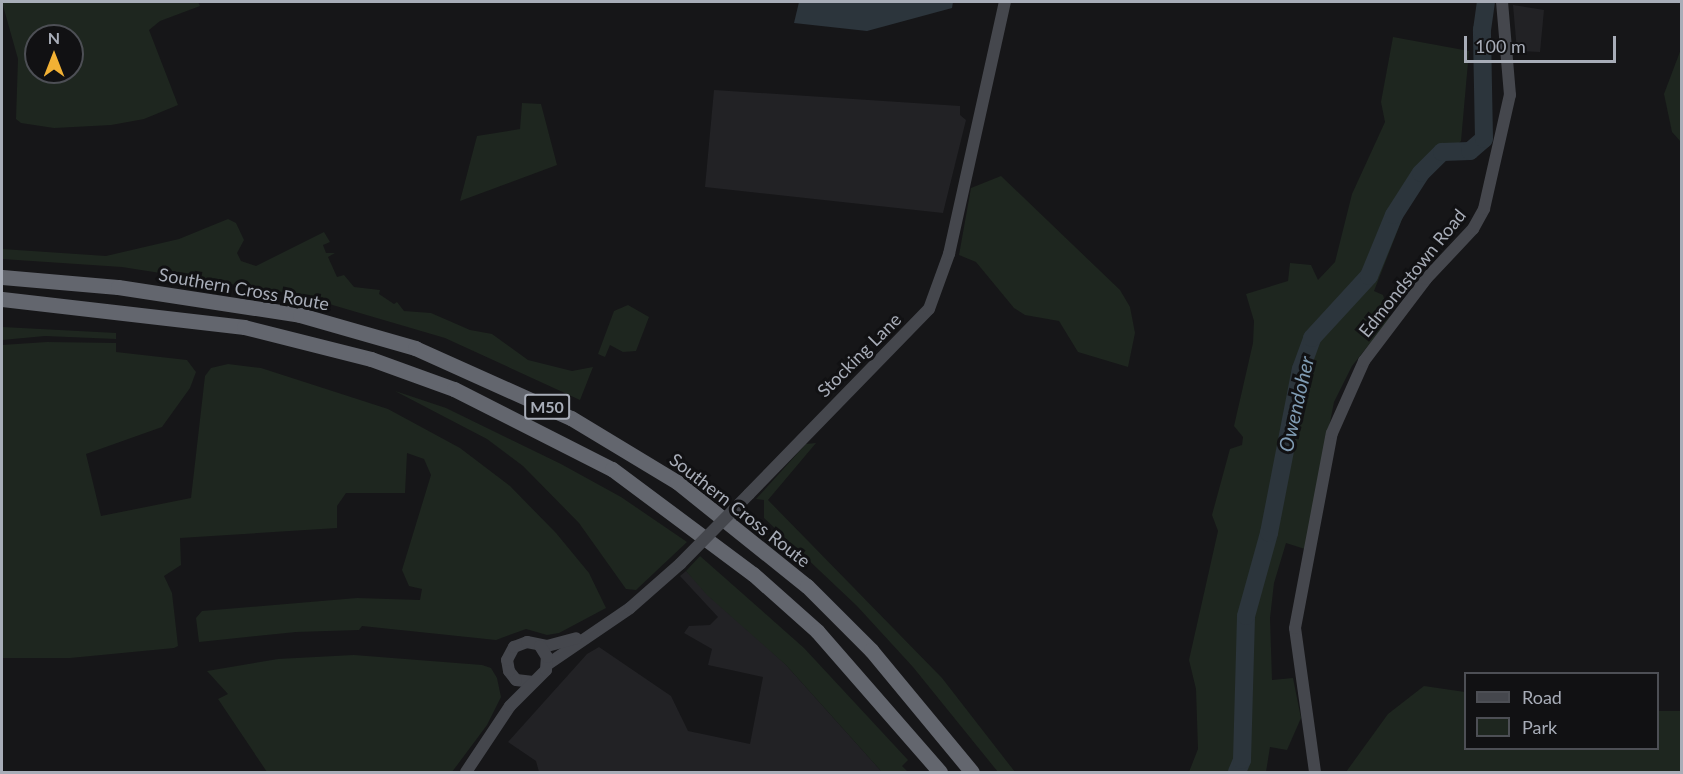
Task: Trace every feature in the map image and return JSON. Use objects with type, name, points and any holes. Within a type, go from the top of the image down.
[{"type":"highway","name":"Southern Cross Route","points":[[2,277],[118,286],[300,315],[415,348],[571,418],[677,482],[807,586],[871,650],[972,772]]},
{"type":"highway","name":"Southern Cross Route","points":[[2,299],[244,327],[371,359],[454,389],[612,469],[753,574],[817,632],[940,772]]},
{"type":"main road","name":"Stocking Lane","points":[[466,772],[510,706],[543,675],[548,664],[581,638],[630,608],[680,564],[929,309],[949,254],[1005,2]]},
{"type":"main road","name":"Edmondstown Road","points":[[1315,772],[1295,628],[1332,434],[1364,361],[1426,279],[1473,229],[1484,209],[1510,95],[1502,2]]},
{"type":"main road","name":"Stocking Lane","points":[[510,706],[510,674],[507,660],[514,647],[527,642],[540,646],[581,638]]},
{"type":"main road","points":[[540,646],[548,664]]},
{"type":"main road","points":[[510,674],[524,683],[533,682]]},
{"type":"shaded area","points":[[799,2],[953,2],[952,8],[867,31],[794,23]]},
{"type":"shaded area","points":[[1513,5],[1544,10],[1540,52],[1517,51]]},
{"type":"shaded area","points":[[714,90],[960,106],[960,115],[966,120],[943,213],[705,187]]},
{"type":"shaded area","points":[[686,571],[786,665],[882,772],[539,772],[536,761],[508,742],[587,654],[599,647],[671,696],[688,731],[750,744],[763,677],[708,665],[712,649],[684,633],[689,626],[710,625],[718,617],[680,576]]},
{"type":"green space","points":[[2,2],[198,2],[200,6],[160,21],[149,30],[178,105],[144,119],[111,125],[54,128],[21,123],[16,119],[18,59]]},
{"type":"green space","points":[[1393,37],[1469,51],[1461,141],[1433,167],[1406,209],[1374,291],[1383,295],[1390,318],[1352,366],[1334,402],[1305,549],[1286,543],[1274,583],[1270,618],[1272,680],[1293,678],[1301,718],[1287,750],[1270,747],[1266,772],[1189,772],[1198,749],[1196,689],[1189,660],[1218,531],[1212,515],[1230,449],[1242,445],[1243,437],[1234,426],[1253,343],[1254,321],[1246,294],[1288,281],[1290,263],[1311,265],[1318,280],[1335,262],[1352,194],[1385,122],[1381,102]]},
{"type":"green space","points":[[1681,49],[1681,142],[1672,132],[1664,94]]},
{"type":"green space","points":[[522,103],[541,104],[557,165],[460,201],[477,136],[520,129]]},
{"type":"green space","points":[[1001,176],[1120,290],[1130,307],[1135,333],[1128,367],[1078,352],[1059,321],[1025,315],[1014,308],[976,262],[959,255],[971,188]]},
{"type":"green space","points":[[228,219],[236,223],[244,240],[237,253],[241,261],[256,266],[324,232],[330,242],[323,245],[326,253],[335,253],[328,257],[337,277],[344,275],[354,287],[380,290],[379,294],[394,304],[397,302],[404,311],[431,313],[470,330],[492,334],[528,360],[572,371],[593,367],[580,400],[445,338],[295,294],[122,267],[2,259],[2,249],[106,256],[179,239]]},
{"type":"green space","points":[[628,305],[649,317],[636,351],[623,352],[610,345],[605,357],[598,354],[614,311]]},
{"type":"green space","points":[[2,327],[116,333],[116,339],[45,336],[2,340]]},
{"type":"green space","points":[[47,342],[116,343],[116,352],[187,360],[196,372],[190,388],[162,427],[86,454],[101,516],[191,498],[205,376],[211,368],[228,364],[261,368],[388,409],[460,448],[510,486],[556,533],[589,573],[606,608],[559,633],[547,635],[526,629],[496,640],[362,626],[359,630],[296,632],[199,642],[196,618],[202,611],[357,598],[420,600],[422,589],[409,586],[402,570],[431,475],[424,459],[407,453],[405,493],[346,493],[337,506],[337,528],[180,538],[181,565],[164,576],[172,593],[178,646],[70,658],[2,658],[2,345]]},
{"type":"green space","points":[[395,391],[446,408],[561,464],[621,497],[687,542],[636,590],[626,589],[579,523],[523,466],[487,439]]},
{"type":"green space","points":[[816,443],[768,500],[942,678],[1015,772],[998,772],[913,667],[857,606],[764,518],[764,500],[756,499],[806,444]]},
{"type":"green space","points":[[700,556],[804,648],[908,760],[902,766],[908,772],[882,772],[786,665],[707,595],[686,571]]},
{"type":"green space","points":[[354,655],[482,665],[491,668],[497,678],[501,697],[487,725],[452,772],[267,772],[218,699],[228,694],[207,671],[278,659]]},
{"type":"green space","points":[[1424,686],[1464,692],[1464,750],[1659,750],[1659,711],[1681,711],[1681,772],[1346,772],[1388,714]]},
{"type":"waterway","name":"Owendoher","points":[[1237,772],[1242,760],[1246,616],[1269,533],[1301,369],[1312,338],[1369,276],[1394,215],[1421,173],[1442,152],[1470,151],[1484,139],[1482,30],[1486,2]]}]
